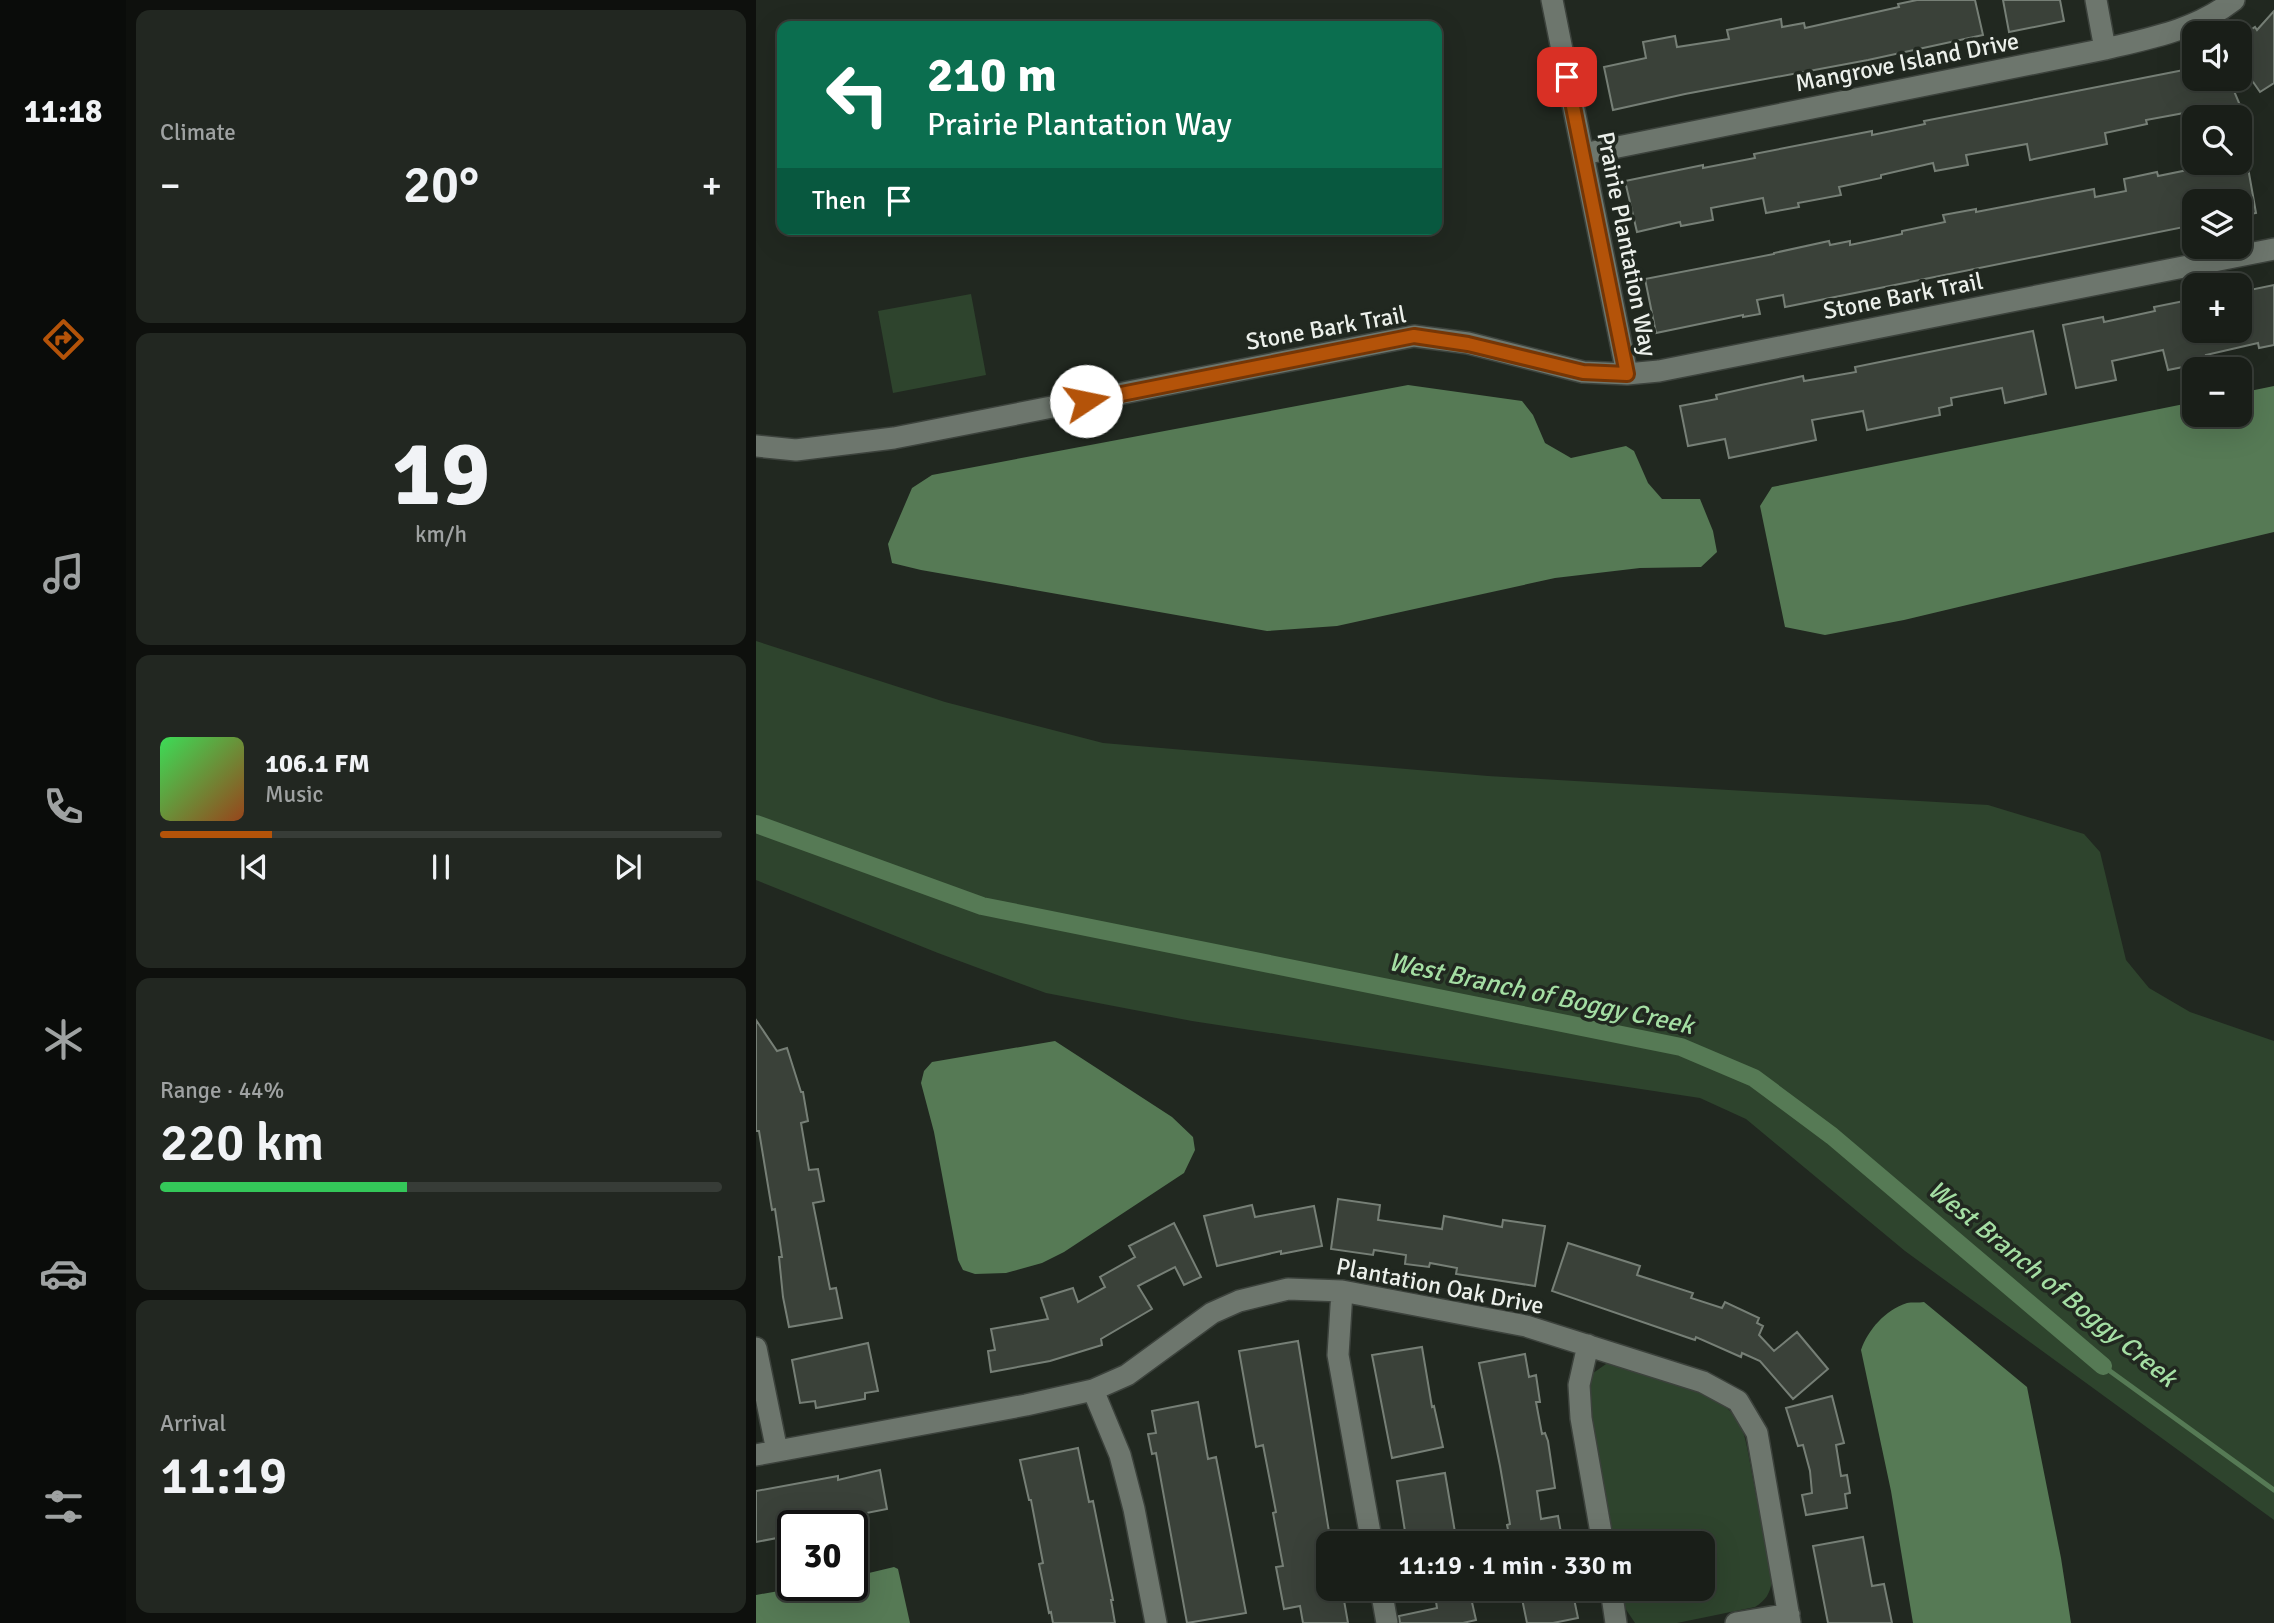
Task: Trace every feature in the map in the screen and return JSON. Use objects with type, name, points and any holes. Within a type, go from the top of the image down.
[{"type":"street","name":"Prairie Plantation Way","points":[[1552,0],[1627,374]]},
{"type":"street","points":[[2096,0],[2105,49]]},
{"type":"street","name":"Mangrove Island Drive","points":[[1583,154],[2173,34],[2217,13],[2234,0]]},
{"type":"street","name":"Stone Bark Trail","points":[[756,446],[796,450],[894,438],[1414,336],[1468,344],[1583,372],[1627,374],[1659,371],[2274,248]]},
{"type":"street","name":"Plantation Oak Drive","points":[[756,1455],[1093,1390],[1127,1375],[1212,1313],[1239,1301],[1289,1289],[1342,1291],[1526,1326],[1703,1382],[1738,1401],[1757,1433],[1789,1618]]},
{"type":"street","points":[[1342,1291],[1338,1355],[1370,1531]]},
{"type":"street","points":[[1588,1345],[1579,1385],[1581,1418],[1601,1531]]},
{"type":"street","points":[[756,1348],[777,1451]]},
{"type":"street","points":[[1093,1390],[1120,1455],[1134,1509],[1156,1623]]},
{"type":"street","points":[[1383,1601],[1387,1623]]},
{"type":"street","points":[[1613,1601],[1616,1623]]},
{"type":"street","points":[[1736,1623],[1789,1618]]},
{"type":"shaded area","points":[[971,294],[986,375],[893,393],[878,311]]},
{"type":"shaded area","points":[[1408,385],[1522,401],[1533,415],[1545,443],[1571,458],[1626,446],[1634,451],[1648,483],[1662,499],[1700,499],[1713,531],[1717,552],[1701,567],[1640,568],[1555,578],[1337,626],[1267,631],[892,563],[888,544],[912,488],[932,475]]},
{"type":"shaded area","points":[[2274,386],[2274,532],[1904,620],[1825,635],[1785,627],[1760,506],[1772,487],[2182,404],[2182,427],[2252,427],[2252,391]]},
{"type":"shaded area","points":[[756,641],[945,702],[1103,743],[1488,776],[1988,805],[2084,834],[2100,852],[2126,960],[2149,988],[2190,1012],[2274,1041],[2274,1520],[1905,1251],[1746,1119],[1700,1098],[1192,1021],[1046,993],[756,880]]},
{"type":"shaded area","points":[[1055,1041],[1172,1117],[1193,1137],[1195,1150],[1184,1173],[1064,1252],[1042,1263],[1006,1273],[975,1274],[963,1270],[958,1260],[934,1132],[921,1083],[924,1071],[932,1062]]},
{"type":"shaded area","points":[[1924,1302],[2027,1387],[2071,1623],[1913,1623],[1891,1491],[1861,1350],[1873,1328],[1892,1310],[1907,1303]]},
{"type":"shaded area","points":[[1606,1364],[1618,1364],[1698,1390],[1726,1407],[1737,1420],[1746,1443],[1772,1580],[1762,1602],[1755,1607],[1677,1623],[1635,1623],[1622,1601],[1715,1601],[1715,1531],[1609,1531],[1584,1399],[1589,1376]]},
{"type":"shaded area","points":[[894,1567],[898,1569],[910,1623],[756,1623],[756,1595],[777,1591],[777,1601],[868,1601],[868,1573]]},
{"type":"building","points":[[1917,0],[1975,0],[1983,35],[1613,110],[1604,67],[1646,58],[1643,42],[1675,36],[1677,47],[1729,39],[1727,30],[1781,19],[1782,27],[1804,23],[1805,28],[1899,7],[1898,4]]},
{"type":"building","points":[[2003,0],[2060,0],[2064,21],[2009,32]]},
{"type":"building","points":[[2274,11],[2274,83],[2260,92],[2252,80],[2252,29],[2255,27],[2257,30]]},
{"type":"building","points":[[2182,70],[2182,91],[2234,91],[2240,105],[2182,105],[2182,113],[2146,120],[2147,124],[2105,133],[2107,144],[2030,160],[2027,144],[1966,155],[1968,165],[1935,171],[1933,163],[1881,175],[1881,178],[1839,187],[1841,195],[1798,203],[1799,207],[1766,213],[1763,198],[1711,208],[1713,220],[1681,226],[1680,222],[1637,232],[1625,181],[1703,165],[1703,168],[1755,158],[1754,154],[1872,131],[1872,135],[1925,124],[1924,121]]},
{"type":"building","points":[[2182,171],[2182,175],[2249,175],[2252,189],[2182,189],[2182,227],[1785,307],[1783,295],[1757,300],[1760,314],[1656,333],[1645,279],[1829,241],[1830,245],[1850,241],[1850,245],[1902,234],[1902,231],[1945,222],[1943,215],[1976,209],[1976,212],[2094,189],[2095,197],[2126,191],[2124,179],[2157,172],[2158,176]]},
{"type":"building","points":[[2252,190],[2256,213],[2252,214]]},
{"type":"building","points":[[2274,285],[2274,345],[2259,348],[2258,343],[2207,357],[2182,357],[2182,367],[2168,370],[2163,350],[2112,361],[2116,380],[2076,388],[2063,325],[2103,317],[2104,322],[2155,311],[2154,307],[2182,301],[2182,343],[2252,343],[2252,290]]},
{"type":"building","points":[[2033,331],[2046,394],[2005,403],[2002,388],[1951,398],[1952,405],[1939,408],[1940,415],[1867,430],[1863,411],[1812,420],[1816,440],[1729,458],[1725,439],[1688,446],[1680,406],[1717,399],[1716,395],[1803,376],[1804,381],[1856,372],[1855,367]]},
{"type":"building","points":[[756,1020],[777,1051],[787,1048],[803,1092],[808,1121],[801,1123],[809,1170],[818,1169],[824,1201],[813,1203],[830,1289],[836,1288],[842,1318],[789,1327],[783,1297],[779,1257],[782,1257],[775,1209],[772,1210],[759,1131],[756,1131]]},
{"type":"building","points":[[1338,1199],[1380,1205],[1378,1220],[1442,1229],[1444,1216],[1502,1227],[1503,1220],[1545,1226],[1535,1286],[1456,1274],[1457,1268],[1430,1263],[1429,1267],[1405,1264],[1406,1255],[1374,1250],[1373,1255],[1331,1249]]},
{"type":"building","points":[[1252,1205],[1255,1217],[1314,1206],[1322,1246],[1281,1254],[1281,1251],[1217,1266],[1204,1216]]},
{"type":"building","points":[[1174,1223],[1201,1277],[1184,1285],[1175,1267],[1138,1286],[1152,1309],[1101,1339],[1102,1345],[1050,1361],[991,1372],[988,1351],[995,1350],[991,1329],[1048,1319],[1041,1298],[1073,1288],[1078,1302],[1105,1287],[1100,1277],[1135,1257],[1129,1246]]},
{"type":"building","points":[[1568,1243],[1640,1266],[1637,1275],[1693,1293],[1691,1298],[1722,1308],[1725,1302],[1759,1318],[1757,1323],[1763,1326],[1759,1335],[1774,1351],[1797,1332],[1828,1369],[1793,1399],[1760,1361],[1742,1353],[1741,1357],[1696,1337],[1695,1340],[1552,1291]]},
{"type":"building","points":[[1298,1341],[1329,1531],[1316,1531],[1316,1601],[1344,1601],[1348,1623],[1303,1623],[1300,1606],[1284,1609],[1276,1567],[1283,1566],[1273,1513],[1276,1512],[1263,1445],[1256,1447],[1239,1351]]},
{"type":"building","points":[[868,1343],[878,1391],[865,1393],[865,1399],[816,1408],[815,1401],[800,1403],[792,1360]]},
{"type":"building","points":[[1422,1347],[1432,1407],[1434,1406],[1443,1447],[1392,1458],[1372,1355]]},
{"type":"building","points":[[1525,1354],[1529,1377],[1536,1375],[1540,1402],[1536,1402],[1542,1434],[1545,1433],[1548,1441],[1555,1488],[1537,1491],[1541,1519],[1558,1516],[1561,1531],[1508,1531],[1507,1525],[1510,1524],[1500,1466],[1479,1363]]},
{"type":"building","points":[[1832,1396],[1844,1443],[1836,1445],[1841,1476],[1847,1475],[1850,1493],[1845,1494],[1847,1508],[1806,1515],[1802,1495],[1812,1493],[1810,1471],[1803,1445],[1798,1446],[1786,1408]]},
{"type":"building","points":[[1198,1402],[1208,1459],[1216,1457],[1246,1613],[1187,1623],[1156,1453],[1152,1454],[1148,1434],[1156,1433],[1152,1411]]},
{"type":"building","points":[[1078,1448],[1089,1502],[1093,1501],[1113,1600],[1115,1623],[1053,1623],[1051,1612],[1049,1613],[1039,1564],[1043,1563],[1020,1460]]},
{"type":"building","points":[[880,1470],[887,1509],[868,1513],[868,1510],[777,1510],[777,1538],[756,1542],[756,1491],[838,1476],[838,1480]]},
{"type":"building","points":[[1445,1473],[1455,1531],[1405,1531],[1397,1481]]},
{"type":"building","points":[[1863,1537],[1872,1586],[1884,1584],[1892,1623],[1828,1623],[1813,1546]]},
{"type":"building","points":[[1436,1601],[1472,1601],[1476,1620],[1463,1623],[1400,1623],[1399,1616],[1437,1608]]},
{"type":"building","points":[[1522,1601],[1574,1601],[1578,1618],[1553,1623],[1527,1623]]},
{"type":"waterway","name":"West Branch of Boggy Creek","points":[[756,824],[982,906],[1681,1047],[1754,1078],[1832,1136],[2103,1366]]},
{"type":"waterway","name":"West Branch of Boggy Creek","points":[[2103,1366],[2274,1490]]},
{"type":"route","points":[[1086,401],[1414,336],[1468,344],[1583,372],[1627,374],[1567,77]]}]
